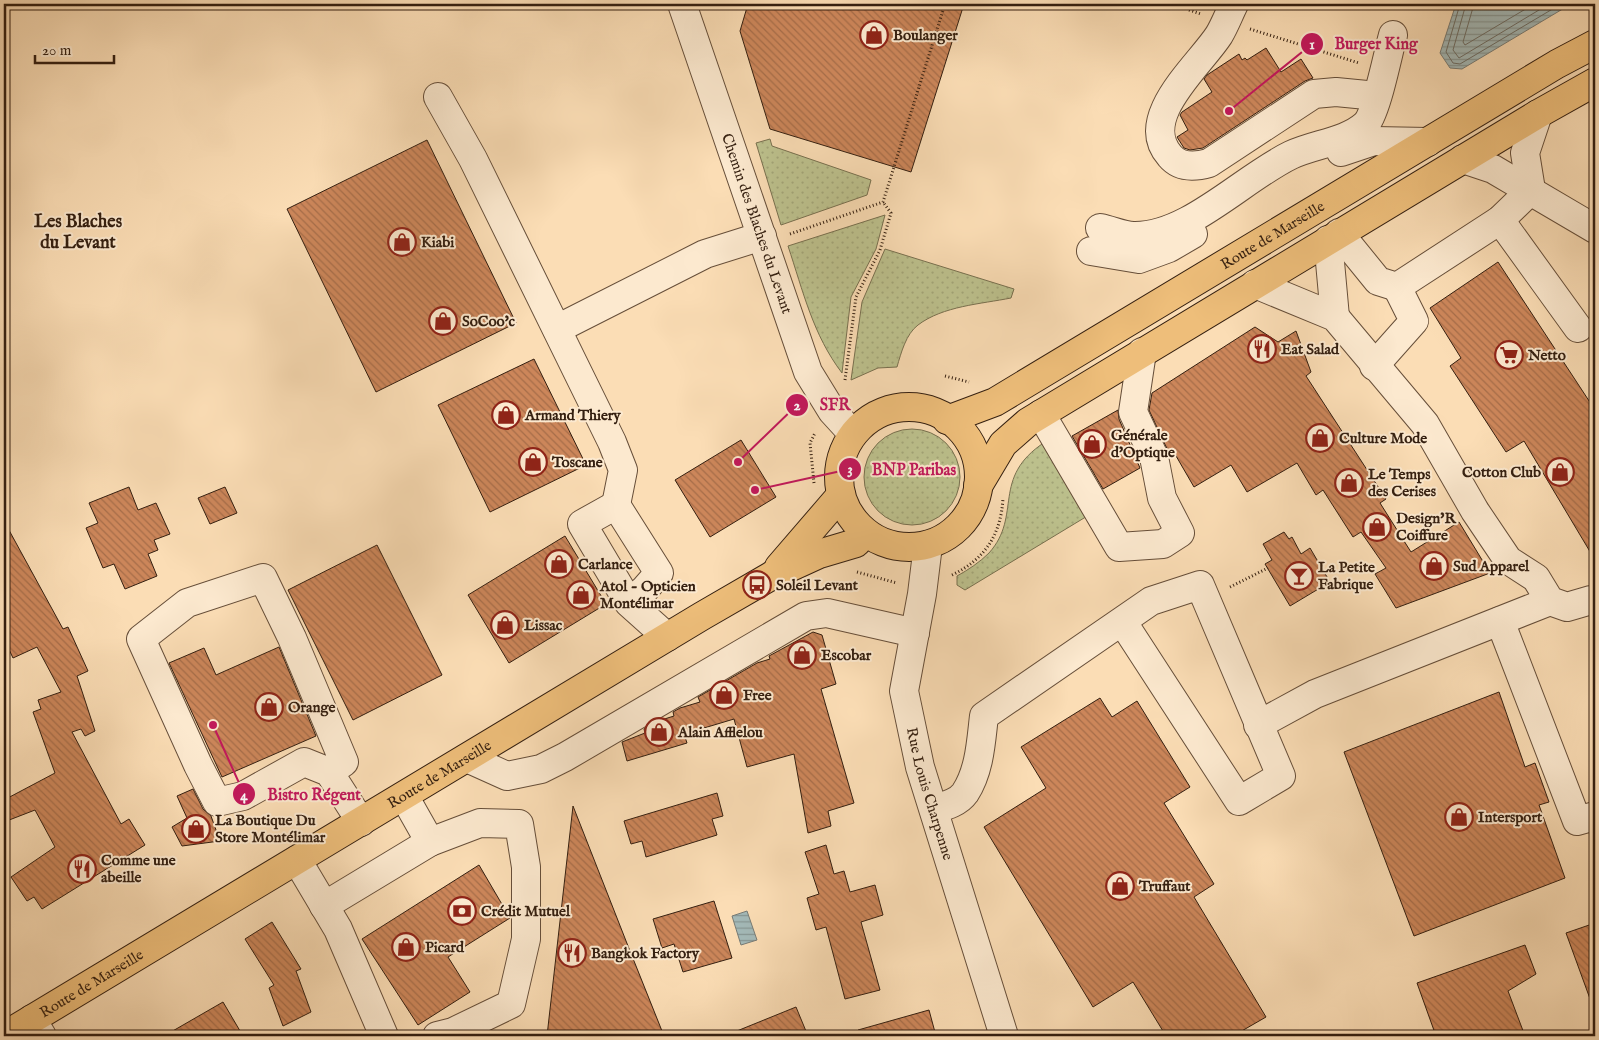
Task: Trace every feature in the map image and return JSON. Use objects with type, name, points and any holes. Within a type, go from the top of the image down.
[{"type":"main road","name":"Route de Marseille","points":[[947,420],[995,402],[1558,64],[1595,44]]},
{"type":"main road","points":[[991,489],[971,445],[958,428],[947,420],[920,408],[898,408],[881,413],[866,422],[853,434],[843,453],[840,467],[841,496],[850,516],[865,533],[885,543],[906,547],[928,545],[946,537],[962,523],[973,506],[991,489],[1004,444],[1041,414],[1334,236],[1595,82]]},
{"type":"main road","points":[[771,576],[841,496]]},
{"type":"main road","points":[[771,576],[818,554],[856,543],[865,533]]},
{"type":"main road","name":"Route de Marseille","points":[[4,1036],[37,1028],[297,860],[771,576]]},
{"type":"street","name":"Chemin des Blaches du Levant","points":[[682,4],[773,235],[808,372],[832,411],[853,434]]},
{"type":"street","points":[[1234,4],[1219,34],[1166,106],[1159,135],[1164,149],[1172,159],[1195,167],[1209,162],[1314,94],[1336,92],[1377,96]]},
{"type":"street","points":[[1393,35],[1374,109],[1366,124],[1353,133],[1292,154],[1166,230],[1132,236],[1096,239],[1112,257],[1139,259],[1169,248],[1287,175],[1309,164],[1374,141],[1428,142]]},
{"type":"street","points":[[438,97],[473,159],[585,384],[624,470],[616,505],[659,573],[645,589],[634,607]]},
{"type":"street","points":[[1531,190],[1525,153],[1538,114]]},
{"type":"street","points":[[1463,159],[1493,169],[1595,229]]},
{"type":"street","points":[[1397,287],[1500,220],[1531,190]]},
{"type":"street","points":[[1500,220],[1578,328]]},
{"type":"street","points":[[557,329],[704,254],[773,235]]},
{"type":"street","points":[[1334,236],[1378,280],[1397,287],[1414,321],[1374,366]]},
{"type":"street","points":[[1334,236],[1335,317]]},
{"type":"street","points":[[1255,284],[1335,317],[1374,366],[1425,424],[1475,511],[1508,560],[1536,578],[1550,602]]},
{"type":"street","points":[[1041,414],[1119,547],[1163,544],[1180,533],[1162,498],[1154,457],[1133,412],[1135,384],[1142,352]]},
{"type":"street","points":[[616,505],[582,524],[634,607],[667,637]]},
{"type":"street","name":"Rue Louis Charpenne","points":[[928,545],[904,691],[914,744],[1004,1036]]},
{"type":"street","points":[[329,772],[344,762],[292,638],[262,578],[187,603],[142,639],[198,765],[218,802],[244,796],[304,762],[329,772],[361,822]]},
{"type":"street","points":[[934,809],[949,805],[965,793],[979,757],[984,716],[1122,621],[1151,602],[1200,585],[1281,776],[1239,801],[1122,621]]},
{"type":"street","points":[[1258,725],[1315,694],[1550,602],[1568,607],[1594,604]]},
{"type":"street","points":[[468,758],[508,776],[541,770],[806,616],[827,613],[915,633]]},
{"type":"street","points":[[1500,621],[1577,821],[1595,816]]},
{"type":"street","points":[[404,796],[430,842]]},
{"type":"street","points":[[324,906],[430,842],[480,823],[519,824],[526,867],[526,938],[511,1004],[452,1032],[437,1036]]},
{"type":"street","points":[[297,860],[338,929],[384,1036]]},
{"type":"path","points":[[845,381],[856,297],[880,250],[890,213],[883,202],[945,4]]},
{"type":"path","points":[[1246,28],[1367,66]]},
{"type":"path","points":[[773,235],[883,202]]},
{"type":"path","points":[[815,487],[810,443],[819,426]]},
{"type":"path","points":[[947,578],[974,562],[991,544],[1000,525],[991,489]]},
{"type":"path","points":[[1205,596],[1243,582],[1268,568]]},
{"type":"path","points":[[853,572],[902,584]]},
{"type":"green space","points":[[770,139],[772,146],[871,180],[867,195],[781,225],[756,143]]},
{"type":"green space","points":[[885,215],[876,249],[851,297],[842,373],[816,328],[788,246]]},
{"type":"green space","points":[[885,249],[1014,289],[1011,298],[951,310],[928,319],[910,333],[904,344],[897,367],[878,368],[851,380],[862,302]]},
{"type":"green space","points":[[912,429],[930,433],[946,443],[956,459],[960,477],[956,495],[946,511],[930,521],[912,525],[894,521],[878,511],[868,495],[864,477],[868,459],[878,443],[894,433]]},
{"type":"green space","points":[[1045,442],[1089,515],[965,590],[957,585],[957,576],[974,566],[989,553],[999,539],[1004,525],[1012,483],[1018,469],[1028,456]]},
{"type":"water","points":[[1456,4],[1571,4],[1462,69],[1450,68],[1440,53]]},
{"type":"water","points":[[747,911],[757,940],[741,945],[732,916]]},
{"type":"building","points":[[748,4],[964,4],[911,172],[770,129],[740,31]]},
{"type":"building","points":[[1266,48],[1281,72],[1301,59],[1313,78],[1305,81],[1203,148],[1190,150],[1184,148],[1177,137],[1188,130],[1180,115],[1212,92],[1204,79],[1207,75],[1239,54],[1242,60],[1245,58],[1247,60]]},
{"type":"building","points":[[427,140],[516,323],[376,392],[287,209]]},
{"type":"building","points":[[1498,262],[1595,410],[1595,560],[1524,441],[1506,452],[1450,366],[1461,358],[1430,308]]},
{"type":"building","points":[[1255,327],[1278,342],[1296,331],[1311,372],[1306,376],[1386,499],[1380,503],[1411,552],[1459,522],[1490,573],[1396,608],[1375,574],[1386,568],[1361,532],[1353,537],[1323,490],[1316,495],[1297,463],[1247,492],[1231,465],[1194,487],[1172,449],[1168,451],[1149,410],[1152,393]]},
{"type":"building","points":[[534,359],[586,465],[490,512],[438,405]]},
{"type":"building","points":[[1118,410],[1119,419],[1140,468],[1103,489],[1072,436]]},
{"type":"building","points":[[741,440],[776,497],[710,537],[675,480]]},
{"type":"building","points":[[129,487],[138,510],[156,503],[170,534],[154,540],[158,550],[148,554],[157,576],[125,589],[114,564],[103,568],[86,528],[98,523],[89,503]]},
{"type":"building","points":[[225,487],[237,513],[210,524],[198,498]]},
{"type":"building","points":[[4,521],[63,629],[68,627],[88,671],[77,676],[95,731],[85,736],[81,729],[72,732],[121,824],[129,819],[145,845],[42,909],[34,897],[27,901],[11,877],[55,847],[35,810],[4,822],[4,800],[55,773],[33,712],[41,709],[38,700],[61,692],[37,647],[13,658],[4,639]]},
{"type":"building","points":[[1284,532],[1289,539],[1292,537],[1301,554],[1310,548],[1330,582],[1290,606],[1265,564],[1272,560],[1263,544]]},
{"type":"building","points":[[565,536],[606,604],[509,663],[468,595]]},
{"type":"building","points":[[377,545],[442,675],[353,720],[288,590]]},
{"type":"building","points":[[813,632],[822,635],[836,684],[821,689],[854,803],[828,811],[831,826],[808,833],[794,754],[747,767],[734,719],[684,734],[687,743],[627,761],[622,742],[645,733],[644,729],[658,721],[674,716],[673,712],[680,708],[700,702],[698,697],[757,663],[770,659],[769,656]]},
{"type":"building","points":[[279,647],[316,736],[222,777],[169,663],[204,648],[216,675]]},
{"type":"building","points":[[1499,692],[1525,767],[1535,763],[1549,802],[1539,805],[1565,878],[1414,936],[1344,752]]},
{"type":"building","points":[[1100,698],[1112,717],[1137,701],[1190,787],[1164,803],[1214,884],[1194,897],[1266,1017],[1233,1036],[1166,1036],[1133,982],[1093,1007],[984,827],[1046,788],[1021,747]]},
{"type":"building","points":[[193,789],[203,809],[211,816],[220,841],[182,846],[172,827],[187,818],[177,796]]},
{"type":"building","points":[[717,793],[723,816],[712,819],[717,835],[646,857],[642,841],[631,844],[624,821]]},
{"type":"building","points":[[573,806],[628,946],[664,1036],[547,1036]]},
{"type":"building","points":[[826,845],[834,874],[844,871],[850,892],[875,885],[883,915],[861,922],[880,990],[845,999],[826,927],[816,930],[807,898],[819,894],[805,852]]},
{"type":"building","points":[[479,865],[510,918],[448,957],[470,992],[418,1025],[362,939]]},
{"type":"building","points":[[714,901],[732,958],[683,972],[674,944],[662,948],[653,919]]},
{"type":"building","points":[[272,922],[301,969],[296,971],[311,1012],[283,1026],[269,988],[274,985],[245,939]]},
{"type":"building","points":[[1595,923],[1595,1007],[1593,1007],[1566,933]]},
{"type":"building","points":[[1525,945],[1536,974],[1508,991],[1525,1036],[1436,1036],[1417,983]]},
{"type":"building","points":[[223,1002],[243,1036],[164,1036]]},
{"type":"building","points":[[796,1007],[808,1036],[727,1036],[727,1035]]},
{"type":"building","points":[[929,1010],[936,1036],[859,1036],[858,1030]]},
{"type":"place","name":"Boulanger","points":[[874,35]]},
{"type":"place","name":"Burger King","points":[[1229,111]]},
{"type":"place","name":"Kiabi","points":[[402,242]]},
{"type":"place","name":"SoCoo'c","points":[[443,321]]},
{"type":"place","name":"Eat Salad","points":[[1262,349]]},
{"type":"place","name":"Netto","points":[[1509,355]]},
{"type":"place","name":"Armand Thiery","points":[[506,415]]},
{"type":"place","name":"Culture Mode","points":[[1320,438]]},
{"type":"place","name":"Générale d'Optique","points":[[1092,444]]},
{"type":"place","name":"Toscane","points":[[533,462]]},
{"type":"place","name":"SFR","points":[[738,462]]},
{"type":"place","name":"Cotton Club","points":[[1560,472]]},
{"type":"place","name":"Le Temps des Cerises","points":[[1349,483]]},
{"type":"place","name":"BNP Paribas","points":[[755,490]]},
{"type":"place","name":"Design'R Coiffure","points":[[1377,527]]},
{"type":"place","name":"Carlance","points":[[559,564]]},
{"type":"place","name":"Sud Apparel","points":[[1434,566]]},
{"type":"place","name":"La Petite Fabrique","points":[[1299,576]]},
{"type":"place","name":"Soleil Levant","points":[[757,585]]},
{"type":"place","name":"Atol - Opticien Montélimar","points":[[581,595]]},
{"type":"place","name":"Lissac","points":[[505,625]]},
{"type":"place","name":"Escobar","points":[[802,655]]},
{"type":"place","name":"Free","points":[[724,695]]},
{"type":"place","name":"Orange","points":[[269,707]]},
{"type":"place","name":"Bistro Régent","points":[[213,725]]},
{"type":"place","name":"Alain Afflelou","points":[[659,732]]},
{"type":"place","name":"Intersport","points":[[1459,817]]},
{"type":"place","name":"La Boutique Du Store Montélimar","points":[[196,829]]},
{"type":"place","name":"Comme une abeille","points":[[82,869]]},
{"type":"place","name":"Truffaut","points":[[1120,886]]},
{"type":"place","name":"Crédit Mutuel","points":[[462,911]]},
{"type":"place","name":"Picard","points":[[406,947]]},
{"type":"place","name":"Bangkok Factory","points":[[572,953]]},
{"type":"district","name":"Les Blaches du Levant","points":[[78,232]]}]
